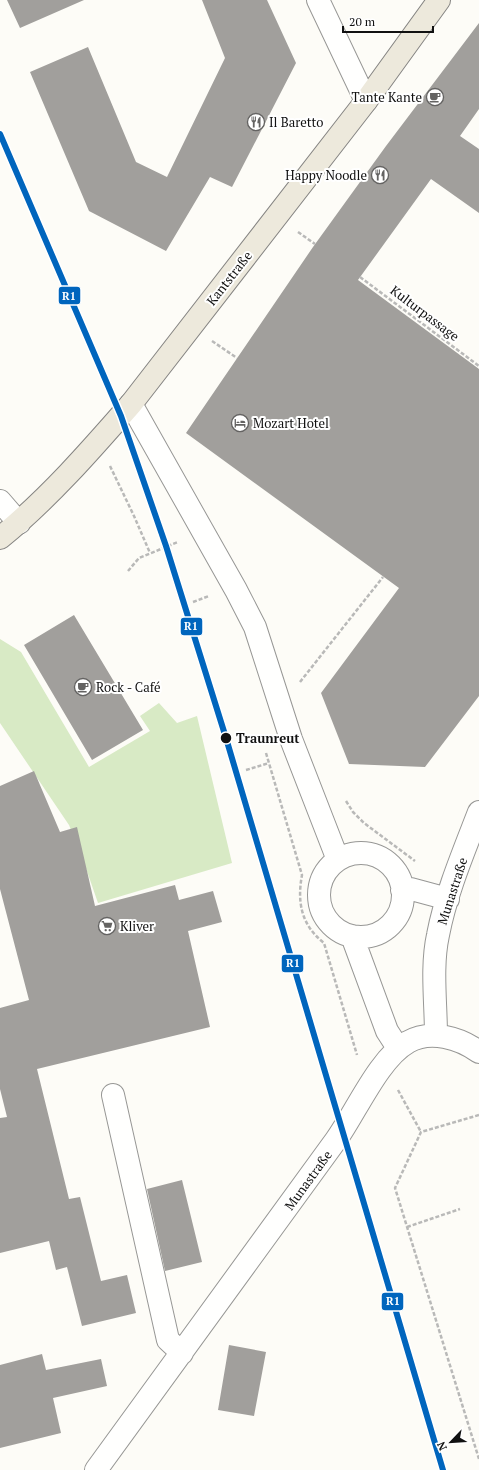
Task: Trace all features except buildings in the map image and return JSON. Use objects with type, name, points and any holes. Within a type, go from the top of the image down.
[{"type":"main road","name":"Kantstraße","points":[[0,538],[19,523],[98,441],[131,404],[366,101],[439,0]]},
{"type":"street","points":[[318,0],[366,101]]},
{"type":"street","points":[[131,404],[236,590],[255,627],[291,739],[338,860]]},
{"type":"street","points":[[0,501],[19,523]]},
{"type":"street","name":"Munastraße","points":[[96,1470],[343,1130],[388,1059],[398,1048],[408,1042],[422,1037],[436,1036],[436,966],[438,935],[456,874],[479,812]]},
{"type":"street","points":[[365,853],[378,857],[390,865],[399,877],[402,890],[402,904],[397,916],[389,926],[378,933],[365,937],[352,936],[339,931],[328,922],[322,909],[319,896],[321,882],[328,869],[338,860],[351,854],[365,853]]},
{"type":"street","points":[[402,890],[411,889],[448,899]]},
{"type":"street","points":[[352,936],[387,1031],[398,1048]]},
{"type":"street","points":[[436,1036],[453,1039],[471,1046],[479,1052]]},
{"type":"street","points":[[113,1095],[168,1340],[182,1353]]},
{"type":"path","name":"Kulturpassage","points":[[360,278],[479,366]]},
{"type":"path","points":[[98,441],[134,516],[150,554]]},
{"type":"path","points":[[128,571],[139,558],[184,539]]},
{"type":"path","points":[[309,670],[383,577]]},
{"type":"path","points":[[193,602],[216,594]]},
{"type":"path","points":[[264,748],[302,875],[299,894],[302,916],[315,936],[324,943],[357,1056],[395,1083],[421,1132]]},
{"type":"path","points":[[246,770],[269,763]]},
{"type":"path","points":[[345,798],[353,812],[364,823],[400,848],[413,860],[456,874]]},
{"type":"path","points":[[479,1115],[421,1132],[395,1188],[479,1459]]},
{"type":"path","points":[[407,1227],[460,1209]]},
{"type":"green space","points":[[0,639],[21,652],[89,767],[150,731],[140,716],[159,703],[177,723],[197,716],[232,863],[98,903],[69,825],[0,723]]},
{"type":"railway","points":[[0,134],[121,416],[166,546]]},
{"type":"transit line","name":"R1","points":[[0,134],[121,416],[166,546],[226,738],[443,1470]]},
{"type":"place","name":"Tante Kante","points":[[435,97]]},
{"type":"place","name":"Il Baretto","points":[[256,122]]},
{"type":"place","name":"Happy Noodle","points":[[380,175]]},
{"type":"place","name":"Mozart Hotel","points":[[240,423]]},
{"type":"place","name":"Rock - Café","points":[[83,687]]},
{"type":"place","name":"Traunreut","points":[[226,738]]},
{"type":"place","name":"Kliver","points":[[107,926]]}]
